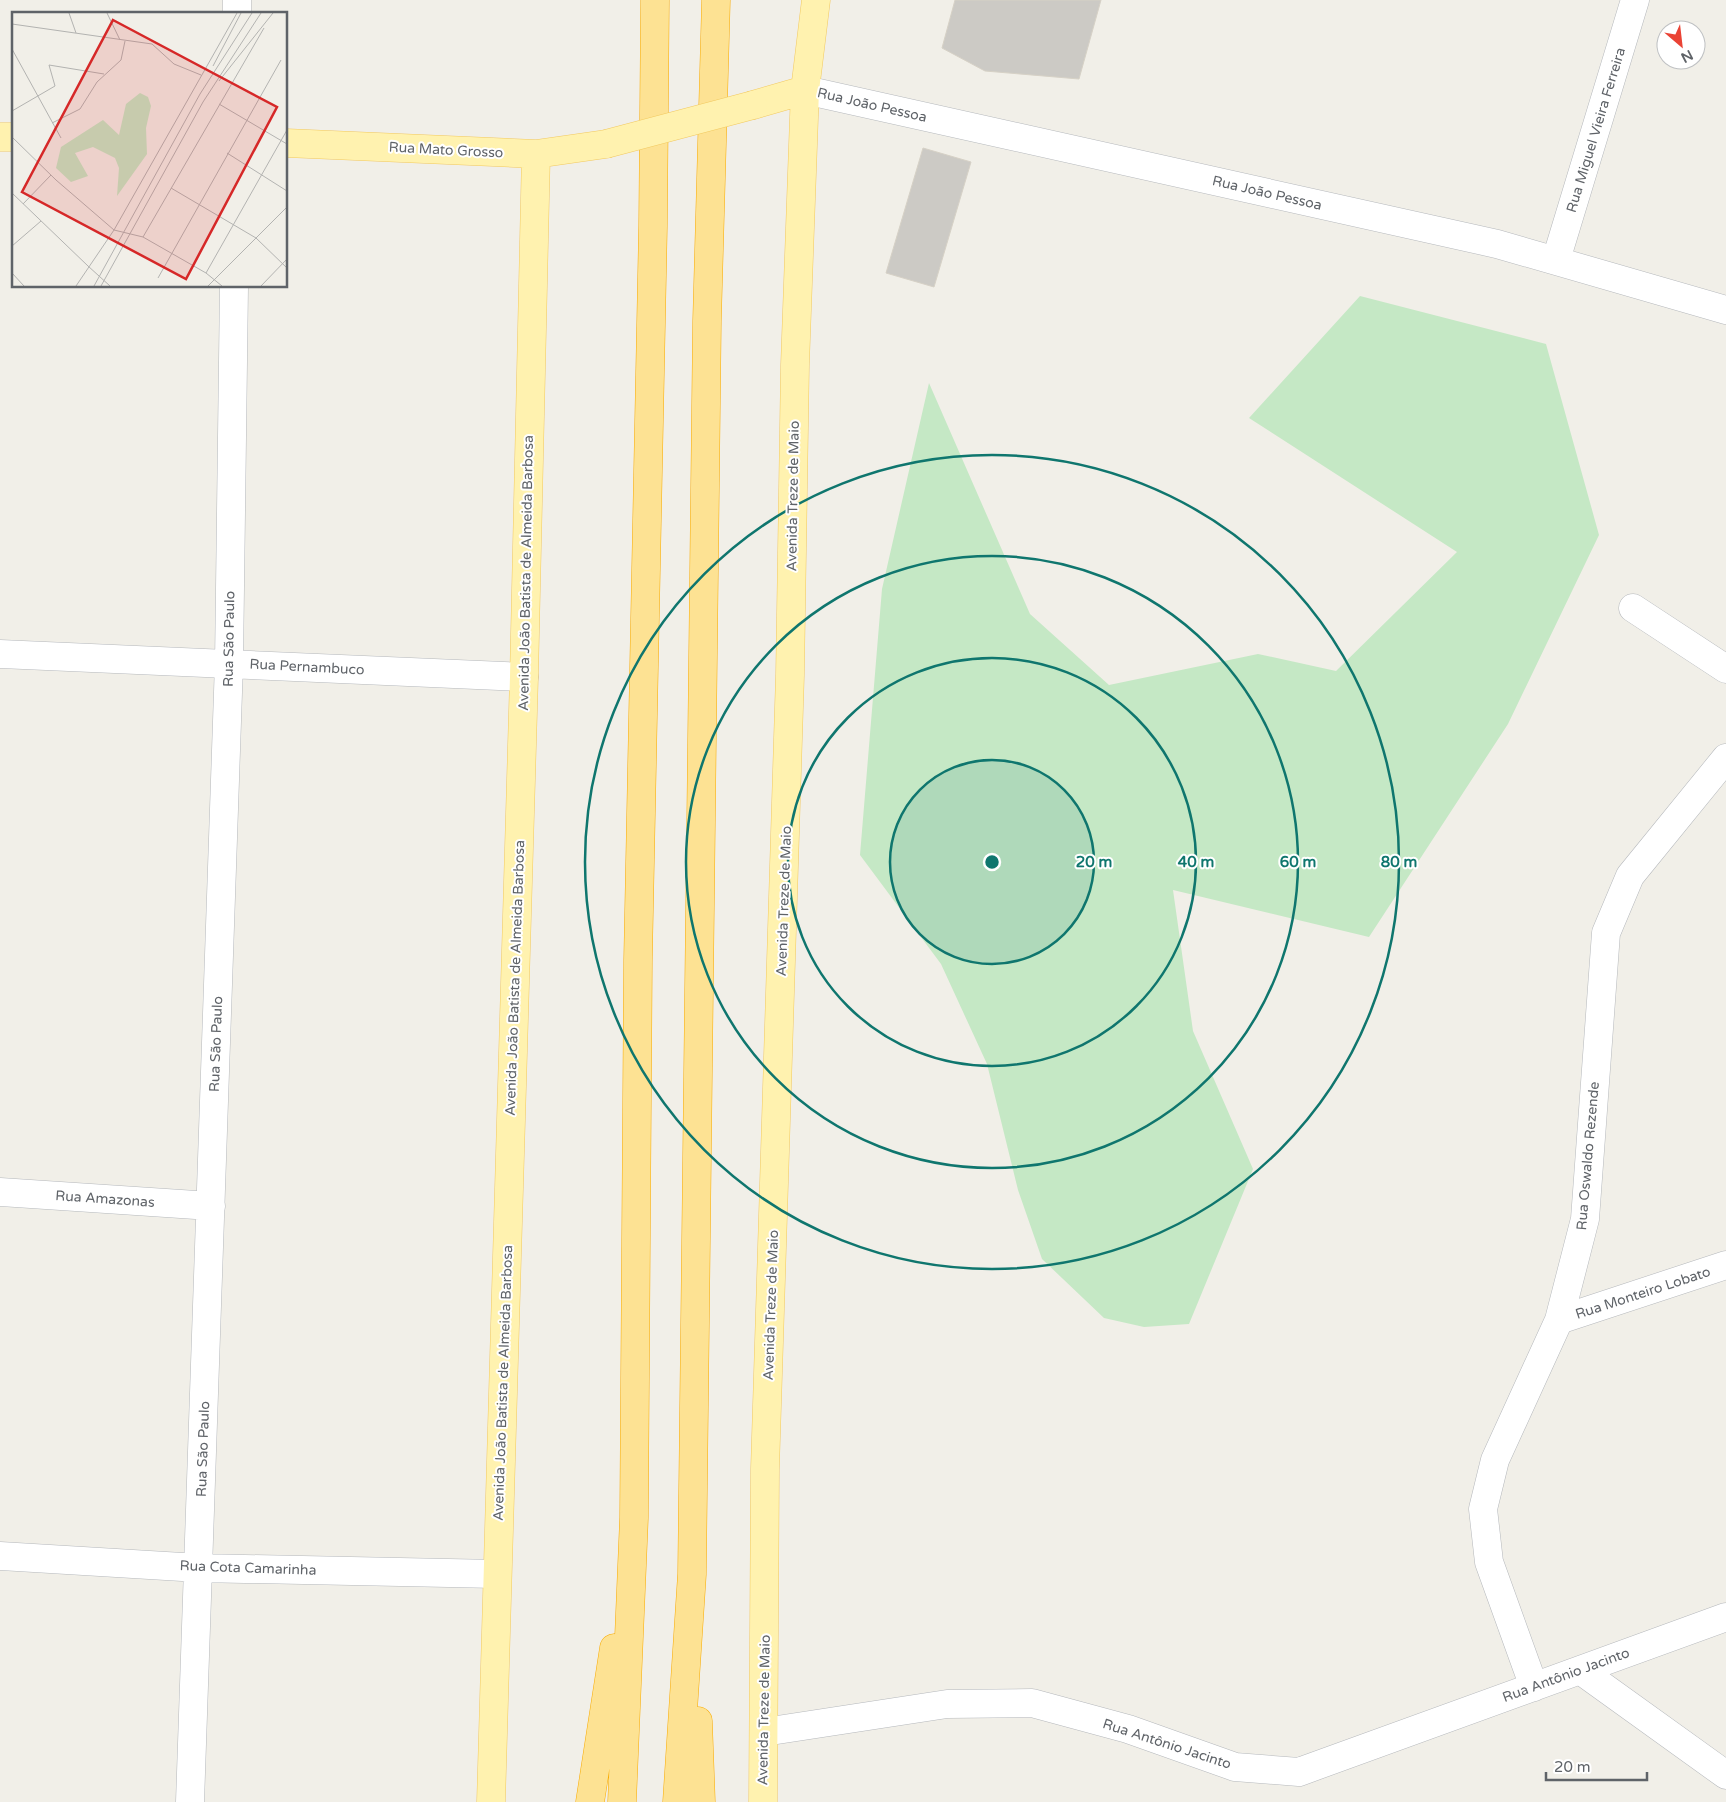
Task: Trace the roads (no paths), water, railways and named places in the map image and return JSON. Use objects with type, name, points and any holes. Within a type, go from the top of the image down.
[{"type":"highway","points":[[622,1802],[634,1518],[638,950],[653,226],[655,0]]},
{"type":"highway","points":[[678,1802],[692,1574],[708,321],[716,0]]},
{"type":"highway","points":[[590,1802],[634,1518]]},
{"type":"highway","points":[[692,1574],[701,1802]]},
{"type":"main road","name":"Avenida Treze de Maio","points":[[763,1802],[765,1469],[790,675],[795,375],[805,90],[816,0]]},
{"type":"main road","name":"Rua Mato Grosso","points":[[288,143],[536,154],[606,144],[805,90]]},
{"type":"main road","name":"Avenida João Batista de Almeida Barbosa","points":[[491,1802],[524,677],[536,154]]},
{"type":"street","name":"Rua Miguel Vieira Ferreira","points":[[1556,260],[1635,0]]},
{"type":"street","name":"Rua João Pessoa","points":[[805,90],[1497,244],[1726,310]]},
{"type":"street","name":"Rua São Paulo","points":[[190,1802],[230,663],[234,288]]},
{"type":"street","points":[[1633,608],[1726,669]]},
{"type":"street","name":"Rua Pernambuco","points":[[0,654],[524,677]]},
{"type":"street","name":"Rua Oswaldo Rezende","points":[[1534,1687],[1489,1562],[1484,1509],[1495,1460],[1559,1320],[1586,1220],[1606,933],[1630,876],[1726,758]]},
{"type":"street","name":"Rua Amazonas","points":[[0,1192],[211,1206]]},
{"type":"street","name":"Rua Monteiro Lobato","points":[[1559,1320],[1726,1265]]},
{"type":"street","name":"Rua Cota Camarinha","points":[[0,1556],[199,1568],[497,1574]]},
{"type":"street","name":"Rua Antônio Jacinto","points":[[764,1732],[947,1704],[1032,1703],[1128,1729],[1235,1767],[1299,1772],[1726,1617]]},
{"type":"street","points":[[1580,1670],[1726,1775]]}]
